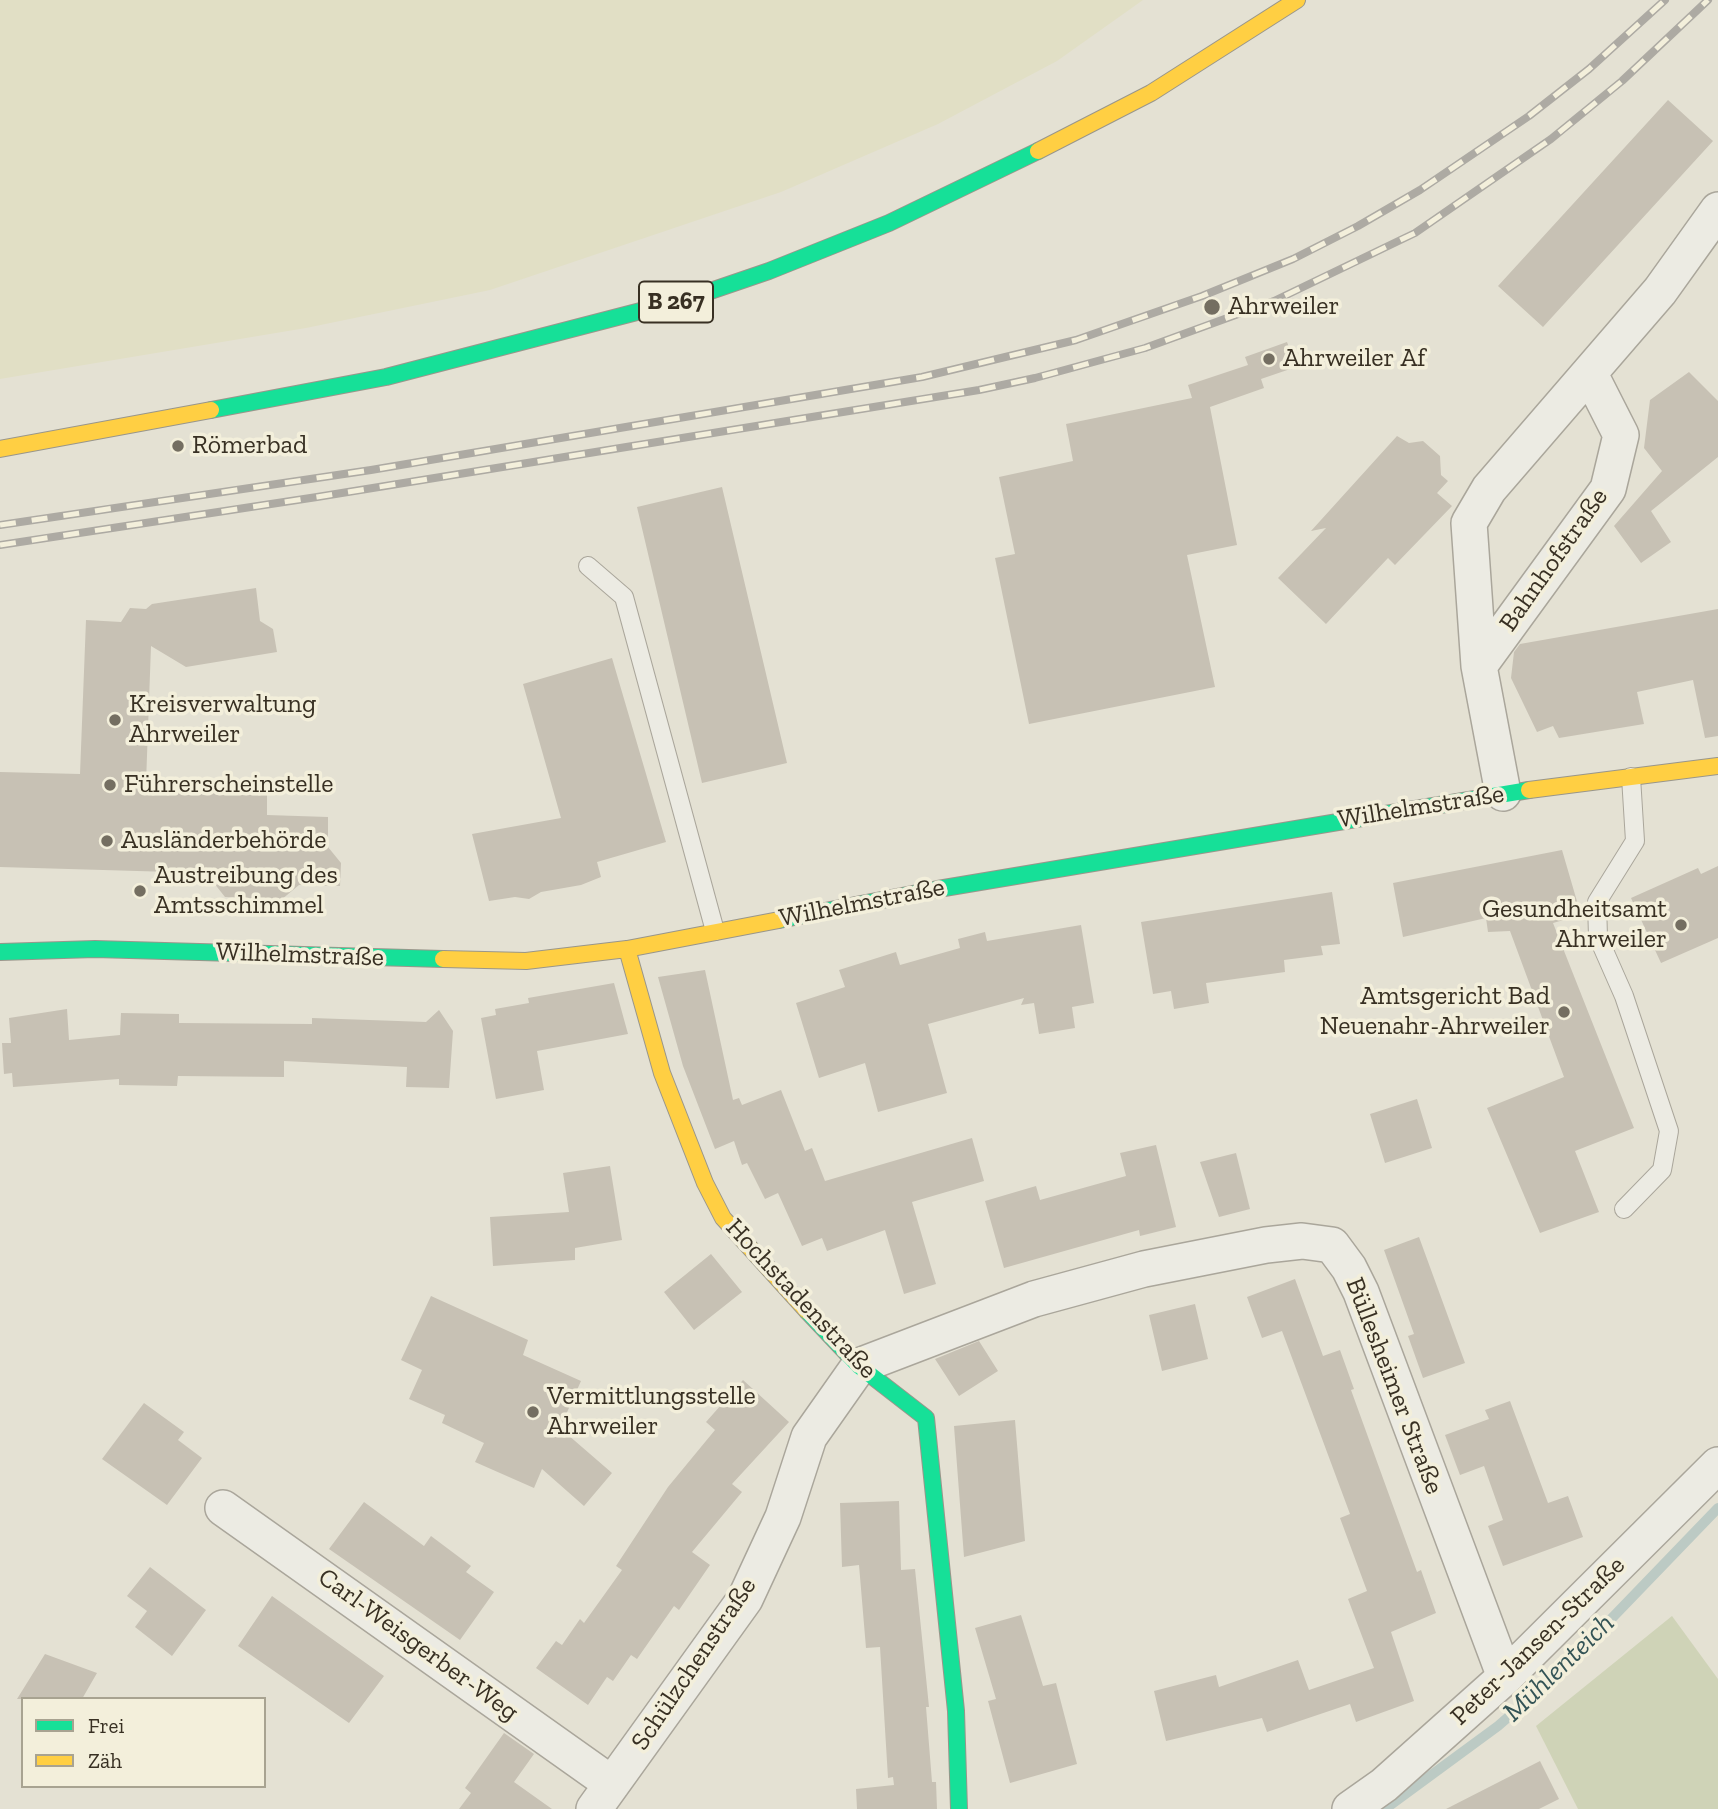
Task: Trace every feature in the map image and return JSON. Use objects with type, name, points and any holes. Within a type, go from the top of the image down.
[{"type":"main road","name":"B 267","points":[[0,449],[386,377],[586,327],[687,299],[769,271],[890,223],[977,183],[1151,93],[1297,0]]},
{"type":"main road","name":"Wilhelmstraße","points":[[0,952],[95,949],[526,961],[627,949],[1145,852],[1503,793],[1718,766]]},
{"type":"main road","name":"Hochstadenstraße","points":[[627,949],[662,1073],[705,1183],[723,1218],[751,1252],[859,1366],[926,1418],[956,1711],[960,1809]]},
{"type":"street","name":"Bahnhofstraße","points":[[1503,793],[1479,666],[1469,523],[1489,489],[1660,292],[1718,210]]},
{"type":"street","name":"Bahnhofstraße","points":[[1479,666],[1608,489],[1621,435],[1590,374]]},
{"type":"street","name":"Büllesheimer Straße","points":[[859,1366],[1034,1299],[1143,1269],[1290,1242],[1332,1245],[1360,1292],[1505,1677]]},
{"type":"street","name":"Schülzchenstraße","points":[[603,1796],[745,1599],[783,1517],[809,1437],[859,1366]]},
{"type":"street","name":"Peter-Jansen-Straße","points":[[1350,1809],[1384,1785],[1505,1677],[1718,1465]]},
{"type":"street","name":"Carl-Weisgerber-Weg","points":[[223,1508],[603,1796]]},
{"type":"lane","points":[[588,566],[624,597],[715,931]]},
{"type":"lane","points":[[1624,1209],[1662,1170],[1669,1131],[1624,996],[1598,937],[1597,902],[1635,841],[1631,778]]},
{"type":"shaded area","points":[[0,0],[1143,0],[1057,61],[938,124],[781,192],[490,290],[306,328],[0,379]]},
{"type":"green space","points":[[1672,1616],[1718,1679],[1718,1809],[1578,1809],[1536,1726]]},
{"type":"building","points":[[1668,100],[1713,141],[1543,327],[1498,286]]},
{"type":"building","points":[[1287,342],[1296,367],[1261,379],[1264,388],[1210,407],[1237,545],[1187,555],[1215,687],[1029,724],[995,558],[1015,554],[999,477],[1073,461],[1066,424],[1192,398],[1188,385],[1248,365],[1245,357]]},
{"type":"building","points":[[1689,372],[1718,401],[1718,457],[1651,511],[1671,542],[1641,563],[1614,526],[1662,471],[1644,448],[1650,400]]},
{"type":"building","points":[[1397,436],[1409,443],[1423,441],[1440,456],[1441,475],[1448,481],[1437,493],[1452,506],[1395,565],[1388,558],[1326,624],[1278,578],[1326,528],[1311,531]]},
{"type":"building","points":[[722,487],[787,763],[702,783],[637,507]]},
{"type":"building","name":"Kreisverwaltung Ahrweiler","points":[[256,588],[260,621],[273,629],[277,652],[186,667],[151,646],[146,783],[267,788],[267,815],[328,817],[328,847],[341,863],[340,886],[299,885],[281,900],[225,897],[206,873],[0,867],[0,772],[80,774],[86,620],[121,622],[130,608],[146,609],[152,604]]},
{"type":"building","points":[[1718,609],[1718,736],[1705,738],[1693,680],[1637,692],[1644,724],[1559,738],[1553,726],[1537,732],[1511,678],[1514,652],[1520,644]]},
{"type":"building","points":[[612,658],[666,842],[597,862],[601,877],[581,885],[541,892],[529,899],[515,897],[489,901],[472,834],[561,818],[523,684]]},
{"type":"building","name":"Amtsgericht Bad Neuenahr-Ahrweiler","points":[[1562,850],[1581,915],[1553,923],[1634,1128],[1575,1151],[1599,1212],[1540,1233],[1487,1108],[1564,1077],[1510,931],[1488,932],[1486,918],[1403,937],[1393,883]]},
{"type":"building","name":"Gesundheitsamt Ahrweiler","points":[[1718,866],[1718,938],[1661,963],[1631,898],[1698,868],[1701,874]]},
{"type":"building","points":[[1332,892],[1340,944],[1321,946],[1323,955],[1284,960],[1285,972],[1206,983],[1209,1003],[1174,1009],[1171,991],[1153,994],[1141,922]]},
{"type":"building","points":[[1081,925],[1094,1003],[1072,1007],[1075,1028],[1039,1034],[1034,1003],[1021,1005],[1024,998],[928,1024],[947,1093],[878,1112],[865,1063],[819,1078],[796,1003],[845,987],[839,970],[896,952],[900,965],[960,948],[958,939],[985,932],[987,941]]},
{"type":"building","points":[[705,970],[733,1100],[739,1098],[742,1105],[781,1090],[805,1151],[812,1148],[825,1181],[972,1138],[984,1181],[912,1202],[936,1284],[904,1294],[885,1230],[827,1251],[822,1238],[802,1246],[778,1193],[765,1199],[747,1163],[742,1165],[734,1141],[715,1149],[683,1066],[658,977]]},
{"type":"building","points":[[614,983],[628,1034],[537,1051],[544,1090],[496,1099],[481,1018],[496,1015],[495,1009],[529,1003],[528,998]]},
{"type":"building","points":[[67,1009],[69,1040],[120,1035],[121,1013],[179,1014],[179,1023],[312,1024],[312,1018],[426,1022],[439,1010],[453,1031],[449,1088],[406,1087],[407,1067],[284,1061],[284,1077],[178,1076],[177,1086],[119,1085],[119,1079],[13,1087],[12,1073],[4,1074],[2,1043],[11,1043],[9,1018]]},
{"type":"building","points":[[1417,1099],[1432,1148],[1385,1163],[1370,1114]]},
{"type":"building","points":[[1156,1145],[1176,1227],[1140,1236],[1139,1230],[1004,1268],[985,1201],[1036,1186],[1040,1200],[1126,1176],[1120,1153]]},
{"type":"building","points":[[1236,1153],[1250,1209],[1219,1217],[1200,1162]]},
{"type":"building","points":[[610,1166],[622,1240],[575,1248],[575,1260],[493,1266],[490,1217],[569,1212],[563,1173]]},
{"type":"building","points":[[1419,1237],[1465,1363],[1423,1378],[1408,1336],[1414,1334],[1384,1250]]},
{"type":"building","points":[[711,1254],[742,1292],[694,1330],[664,1292]]},
{"type":"building","points":[[1295,1279],[1323,1356],[1340,1350],[1354,1389],[1351,1390],[1417,1572],[1421,1570],[1436,1613],[1391,1632],[1414,1701],[1356,1722],[1350,1704],[1267,1732],[1262,1718],[1166,1741],[1154,1691],[1216,1675],[1219,1687],[1298,1660],[1309,1690],[1374,1668],[1348,1599],[1367,1591],[1340,1518],[1350,1514],[1282,1331],[1262,1338],[1247,1297]]},
{"type":"building","points":[[431,1296],[528,1340],[523,1355],[581,1381],[560,1428],[612,1473],[584,1506],[542,1469],[534,1488],[475,1462],[484,1443],[442,1423],[445,1415],[409,1399],[422,1370],[401,1360]]},
{"type":"building","points":[[1195,1304],[1208,1359],[1162,1371],[1149,1315]]},
{"type":"building","points":[[979,1341],[998,1371],[959,1396],[935,1359]]},
{"type":"building","points":[[743,1380],[789,1422],[732,1484],[742,1492],[692,1552],[710,1565],[679,1610],[674,1606],[637,1659],[631,1655],[613,1681],[607,1677],[588,1705],[536,1668],[556,1641],[562,1645],[580,1619],[584,1623],[622,1570],[616,1566],[668,1487],[715,1430],[706,1422]]},
{"type":"building","points":[[1510,1401],[1548,1503],[1568,1496],[1583,1537],[1503,1566],[1488,1526],[1503,1520],[1484,1466],[1460,1475],[1445,1435],[1489,1419],[1485,1410]]},
{"type":"building","points":[[144,1403],[184,1432],[178,1440],[202,1458],[167,1505],[102,1459]]},
{"type":"building","points":[[1015,1420],[1025,1541],[964,1557],[954,1426]]},
{"type":"building","points":[[899,1501],[901,1570],[915,1569],[929,1707],[926,1707],[932,1782],[936,1782],[937,1809],[857,1809],[856,1789],[894,1785],[893,1777],[888,1778],[880,1647],[866,1648],[859,1565],[842,1567],[840,1503]]},
{"type":"building","points":[[364,1502],[424,1546],[431,1536],[471,1566],[466,1572],[494,1592],[460,1640],[329,1549]]},
{"type":"building","points":[[150,1567],[206,1610],[172,1656],[135,1627],[147,1611],[127,1596]]},
{"type":"building","points":[[272,1596],[384,1676],[349,1723],[238,1646]]},
{"type":"building","points":[[1021,1615],[1043,1686],[1056,1683],[1077,1764],[1010,1783],[988,1701],[996,1699],[975,1628]]},
{"type":"building","points":[[45,1654],[97,1673],[83,1697],[17,1699]]},
{"type":"building","points":[[504,1733],[534,1754],[514,1782],[552,1809],[459,1809],[471,1793],[465,1788]]},
{"type":"building","points":[[1540,1761],[1559,1799],[1539,1809],[1446,1809]]},
{"type":"waterway","name":"Mühlenteich","points":[[1385,1809],[1498,1726],[1560,1672],[1718,1508]]},
{"type":"railway","points":[[0,525],[371,470],[922,377],[1076,340],[1202,296],[1293,259],[1358,226],[1420,190],[1529,116],[1589,69],[1665,0]]},
{"type":"railway","points":[[0,545],[317,497],[979,390],[1035,378],[1145,348],[1274,301],[1415,233],[1551,139],[1622,81],[1708,0]]},
{"type":"traffic: fast","points":[[211,410],[386,377],[687,299],[769,271],[889,223],[1038,151]]},
{"type":"traffic: fast","points":[[779,920],[938,889],[1529,790]]},
{"type":"traffic: fast","points":[[0,952],[95,949],[443,959]]},
{"type":"traffic: fast","points":[[807,1311],[859,1366],[926,1418],[956,1711],[959,1809]]},
{"type":"traffic: slow","points":[[1038,151],[1151,93],[1297,0]]},
{"type":"traffic: slow","points":[[0,449],[211,410]]},
{"type":"traffic: slow","points":[[1529,790],[1718,766]]},
{"type":"traffic: slow","points":[[443,959],[526,961],[627,949],[779,920]]},
{"type":"traffic: slow","points":[[627,949],[662,1073],[705,1183],[723,1218],[807,1311]]},
{"type":"place","name":"Ahrweiler","points":[[1212,307]]},
{"type":"place","name":"Ahrweiler Af","points":[[1269,359]]},
{"type":"place","name":"Römerbad","points":[[178,446]]},
{"type":"place","name":"Kreisverwaltung Ahrweiler","points":[[115,720]]},
{"type":"place","name":"Führerscheinstelle","points":[[110,785]]},
{"type":"place","name":"Ausländerbehörde","points":[[107,841]]},
{"type":"place","name":"Austreibung des Amtsschimmel","points":[[140,891]]},
{"type":"place","name":"Gesundheitsamt Ahrweiler","points":[[1681,925]]},
{"type":"place","name":"Amtsgericht Bad Neuenahr-Ahrweiler","points":[[1564,1012]]},
{"type":"place","name":"Vermittlungsstelle Ahrweiler","points":[[533,1412]]}]
